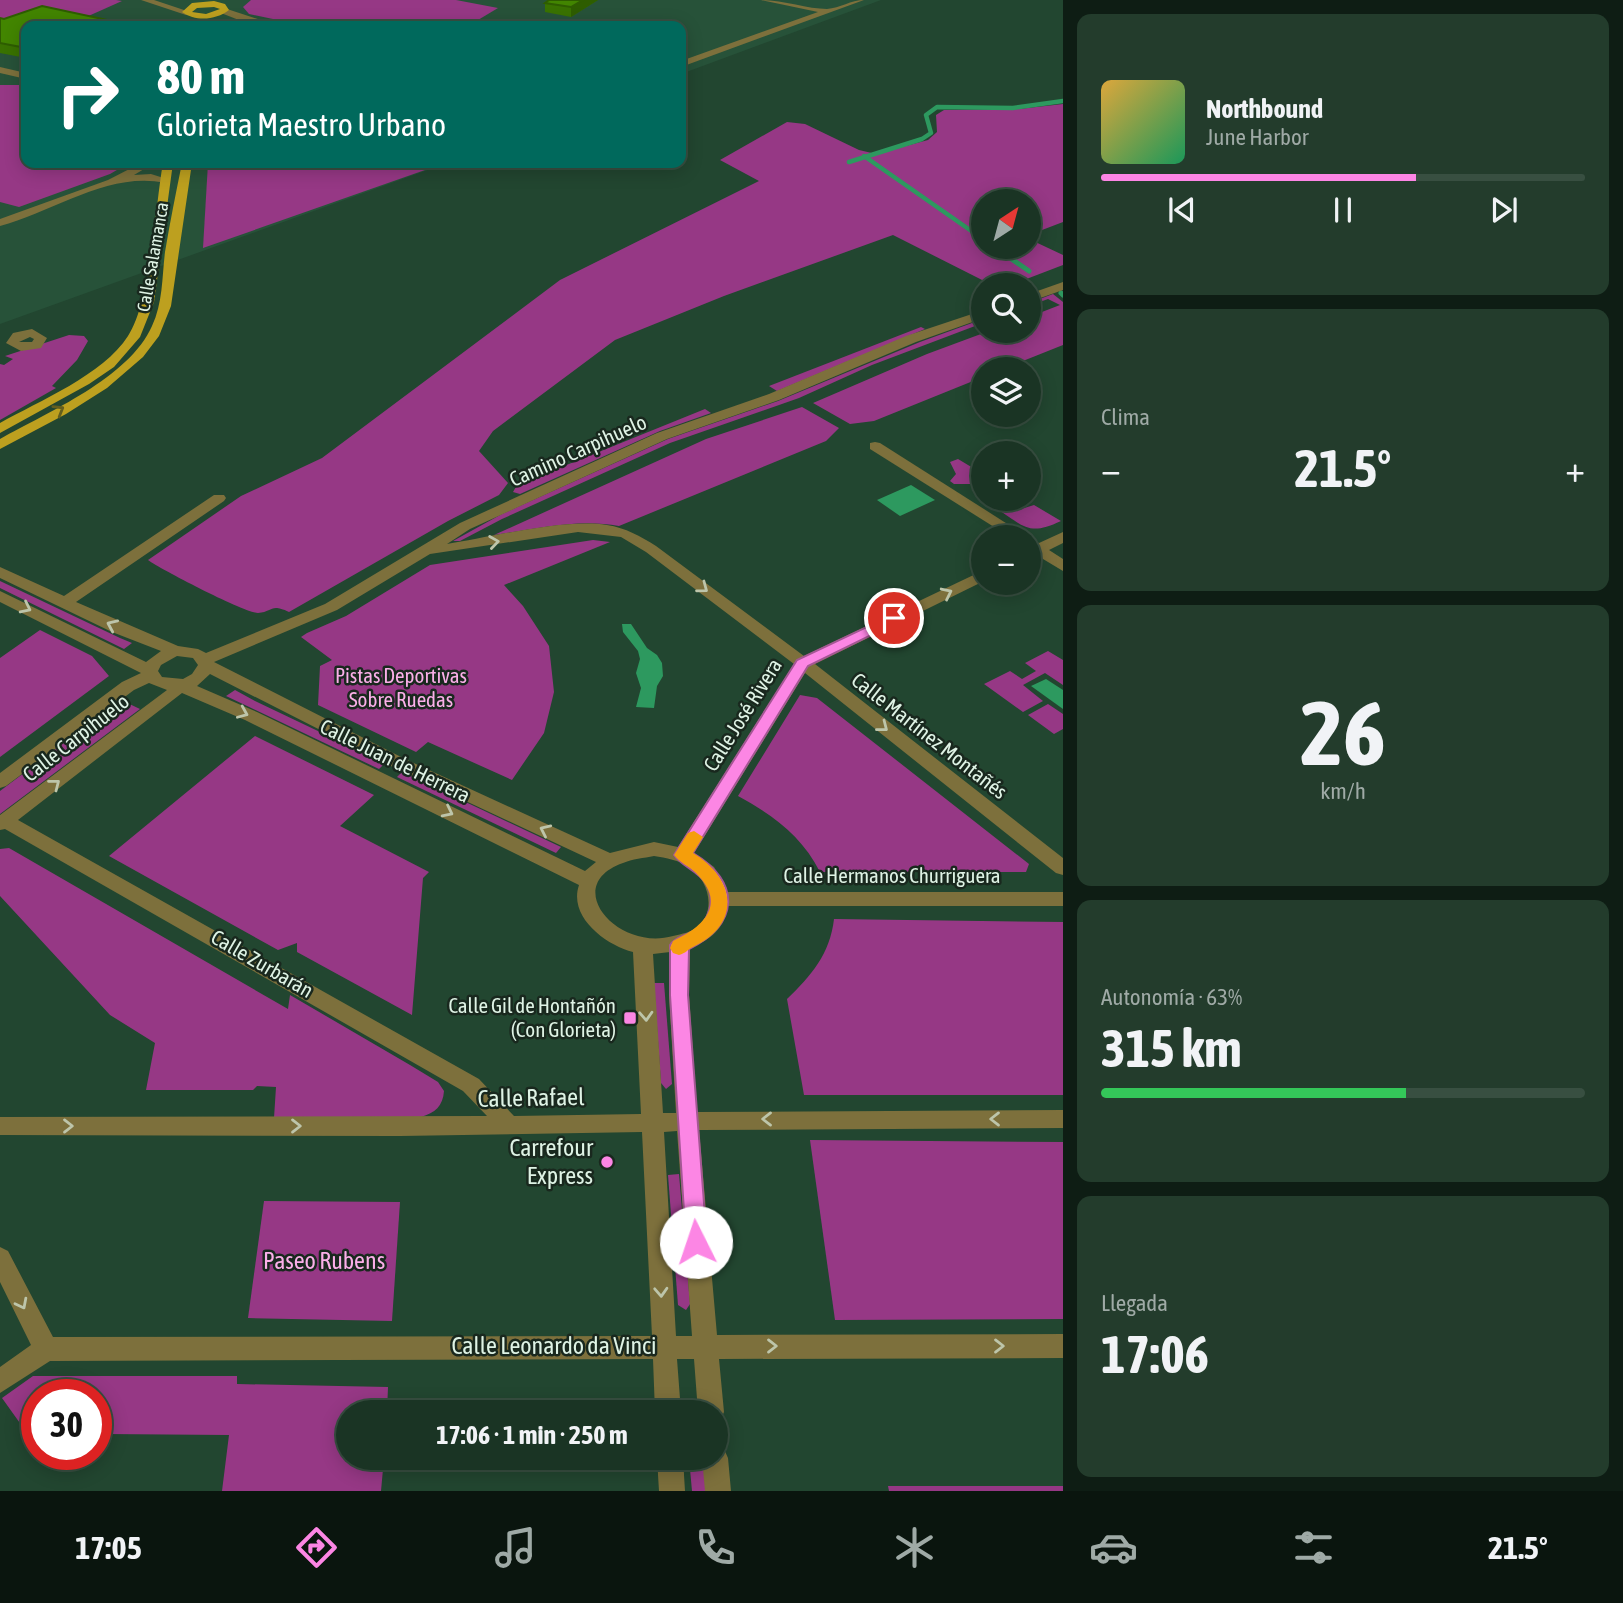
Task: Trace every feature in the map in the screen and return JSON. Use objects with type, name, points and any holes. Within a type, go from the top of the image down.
[{"type":"main road","points":[[189,13],[204,3],[226,5]]},
{"type":"main road","points":[[208,21],[210,16],[226,5]]},
{"type":"main road","points":[[189,13],[210,16]]},
{"type":"main road","points":[[188,21],[189,13]]},
{"type":"main road","name":"Calle Salamanca","points":[[0,429],[84,382],[109,364],[134,337],[148,302],[167,168]]},
{"type":"main road","name":"Calle Salamanca","points":[[0,445],[99,386],[127,364],[154,336],[165,308],[171,253],[186,168]]},
{"type":"street","points":[[145,0],[189,13]]},
{"type":"street","points":[[765,0],[826,11]]},
{"type":"street","points":[[686,62],[860,0]]},
{"type":"street","points":[[163,4],[204,3]]},
{"type":"street","points":[[226,5],[249,21]]},
{"type":"street","points":[[210,16],[249,21]]},
{"type":"street","points":[[1,71],[21,75]]},
{"type":"street","points":[[0,223],[112,182],[139,168]]},
{"type":"street","points":[[112,182],[151,177],[165,180]]},
{"type":"street","points":[[1041,294],[1063,286]]},
{"type":"street","name":"Camino Carpihuelo","points":[[206,663],[331,607],[465,526],[662,436],[774,397],[911,339],[971,318]]},
{"type":"street","points":[[0,351],[13,345]]},
{"type":"street","points":[[875,446],[1001,525]]},
{"type":"street","points":[[64,603],[219,498]]},
{"type":"street","name":"Calle Martínez Montañés","points":[[427,551],[578,528],[606,529],[626,534],[803,663],[1063,869]]},
{"type":"street","points":[[1041,546],[1063,537]]},
{"type":"street","points":[[1041,554],[1063,566]]},
{"type":"street","points":[[0,572],[175,651],[198,654],[206,663],[199,678],[179,686],[156,681],[150,673],[0,596]]},
{"type":"street","name":"Calle José Rivera","points":[[683,855],[803,663],[971,581]]},
{"type":"street","points":[[150,673],[154,662],[175,651]]},
{"type":"street","name":"Calle Juan de Herrera","points":[[206,663],[234,681],[399,763],[607,859]]},
{"type":"street","name":"Calle Carpihuelo","points":[[0,782],[128,686],[150,673]]},
{"type":"street","name":"Calle Juan de Herrera","points":[[179,686],[251,716],[588,881]]},
{"type":"street","name":"Calle Carpihuelo","points":[[3,822],[179,686]]},
{"type":"street","name":"Calle Zurbarán","points":[[3,822],[471,1085],[507,1124]]},
{"type":"street","points":[[653,849],[683,855],[699,865],[714,881],[720,900],[716,919],[702,935],[680,945],[643,948],[615,939],[594,923],[585,902],[588,881],[595,869],[607,859],[629,851],[653,849]]},
{"type":"street","name":"Calle Hermanos Churriguera","points":[[720,900],[1063,899]]},
{"type":"street","points":[[680,945],[679,995],[687,1122],[710,1400]]},
{"type":"street","points":[[643,948],[667,1400]]},
{"type":"street","name":"Calle Rafael","points":[[0,1126],[400,1127],[740,1119],[1063,1119]]},
{"type":"street","points":[[0,1258],[46,1349],[0,1381]]},
{"type":"street","name":"Calle Leonardo da Vinci","points":[[46,1349],[664,1345],[1063,1346]]},
{"type":"street","points":[[671,1470],[672,1491]]},
{"type":"street","points":[[716,1470],[719,1491]]},
{"type":"shaded area","points":[[0,0],[881,0],[686,72],[686,21],[21,21],[21,168],[433,168],[0,324]]},
{"type":"shaded area","points":[[911,485],[935,500],[900,516],[877,500]]},
{"type":"shaded area","points":[[622,624],[631,624],[647,648],[657,655],[662,663],[663,676],[657,686],[654,708],[636,707],[641,688],[636,673],[640,659],[638,651],[623,632]]},
{"type":"shaded area","points":[[1046,679],[1063,690],[1063,709],[1031,686]]},
{"type":"green space","points":[[0,0],[122,1],[77,21],[21,21],[21,26],[0,28]]},
{"type":"green space","points":[[251,0],[456,0],[498,8],[476,21],[282,21],[249,14],[243,7]]},
{"type":"green space","points":[[0,85],[21,85],[21,168],[120,168],[19,207],[0,202]]},
{"type":"green space","points":[[1063,104],[1063,222],[1041,230],[1041,189],[971,189],[971,259],[1041,259],[1041,245],[1063,255],[1063,265],[1041,273],[971,274],[893,235],[724,296],[615,340],[493,431],[479,451],[508,483],[499,495],[448,521],[289,612],[275,608],[258,613],[250,611],[203,590],[148,560],[241,496],[322,458],[560,280],[759,181],[720,160],[787,122],[805,124],[859,150],[876,154],[928,140],[937,132],[936,115],[944,110],[1019,109]]},
{"type":"green space","points":[[208,168],[431,168],[203,248]]},
{"type":"green space","points":[[1053,294],[1063,302],[1063,345],[1033,357],[971,357],[971,382],[874,421],[850,424],[813,403],[971,338],[971,343],[1041,343],[1041,312],[1060,305],[1048,299],[1041,302],[1041,298]]},
{"type":"green space","points":[[971,323],[971,328],[872,365],[799,398],[670,443],[502,519],[460,541],[453,541],[502,514],[668,439],[778,401]]},
{"type":"green space","points":[[921,327],[925,329],[777,391],[769,386]]},
{"type":"green space","points":[[69,335],[84,336],[88,341],[77,360],[52,386],[56,388],[0,420],[0,364],[4,365],[13,359],[5,356]]},
{"type":"green space","points":[[802,407],[839,428],[826,441],[619,526],[572,524],[494,535],[706,439]]},
{"type":"green space","points":[[705,409],[711,413],[660,431],[520,494],[513,492],[517,485]]},
{"type":"green space","points":[[958,459],[971,467],[971,484],[954,484],[950,481],[956,474],[950,462]]},
{"type":"green space","points":[[1041,509],[1061,521],[1041,528],[1041,525],[1023,525],[1000,511]]},
{"type":"green space","name":"Pistas Deportivas Sobre Ruedas","points":[[593,540],[610,542],[504,585],[523,606],[549,646],[554,692],[544,733],[512,780],[428,742],[416,752],[318,705],[320,666],[332,660],[301,637],[307,633],[346,616],[430,565]]},
{"type":"green space","points":[[0,581],[132,643],[124,649],[0,588]]},
{"type":"green space","points":[[40,630],[92,656],[109,676],[0,757],[0,658]]},
{"type":"green space","points":[[1048,651],[1063,660],[1063,685],[1045,673],[1023,685],[1043,701],[1023,712],[984,684],[1010,671],[1022,679],[1036,671],[1025,663]]},
{"type":"green space","points":[[235,690],[385,763],[379,769],[226,696]]},
{"type":"green space","points":[[800,695],[817,698],[1029,864],[1026,872],[820,872],[795,837],[763,811],[738,796]]},
{"type":"green space","points":[[121,700],[140,709],[0,814],[0,791]]},
{"type":"green space","points":[[1048,704],[1063,714],[1063,729],[1054,734],[1028,715]]},
{"type":"green space","points":[[255,736],[374,795],[340,826],[429,872],[423,878],[412,1015],[297,952],[297,943],[278,950],[109,856]]},
{"type":"green space","points":[[402,772],[561,847],[556,853],[397,777]]},
{"type":"green space","points":[[9,848],[288,1009],[290,995],[410,1065],[438,1082],[444,1091],[440,1105],[421,1117],[274,1118],[276,1087],[257,1086],[253,1090],[146,1090],[155,1043],[110,1015],[0,896],[0,849]]},
{"type":"green space","points":[[834,919],[1063,922],[1063,1095],[804,1095],[787,999],[804,982],[824,954]]},
{"type":"green space","points":[[654,983],[664,983],[672,1084],[666,1089],[661,1083]]},
{"type":"green space","points":[[810,1140],[1063,1142],[1063,1319],[835,1320]]},
{"type":"green space","points":[[679,1174],[690,1304],[686,1310],[678,1305],[668,1175]]},
{"type":"green space","name":"Paseo Rubens","points":[[264,1201],[400,1202],[392,1321],[248,1318]]},
{"type":"green space","points":[[33,1376],[237,1376],[237,1384],[388,1387],[387,1400],[336,1400],[336,1470],[383,1470],[381,1491],[222,1491],[229,1435],[112,1434],[112,1379],[29,1379]]},
{"type":"green space","points":[[21,1385],[21,1425],[2,1398]]},
{"type":"green space","points":[[690,1470],[704,1470],[706,1491],[692,1491]]},
{"type":"green space","points":[[888,1486],[1063,1486],[1063,1491],[889,1491]]},
{"type":"building","points":[[549,0],[583,0],[571,7],[545,3]]},
{"type":"building","points":[[42,6],[112,21],[21,21],[21,47],[0,43],[0,18]]},
{"type":"waterway","points":[[865,157],[922,139],[931,133],[926,115],[937,107],[1013,108],[1063,101]]},
{"type":"waterway","points":[[849,162],[865,157]]},
{"type":"waterway","points":[[865,157],[971,231]]},
{"type":"waterway","points":[[1012,259],[1029,271]]},
{"type":"slow traffic","points":[[679,948],[680,945],[702,935],[716,919],[720,900],[714,881],[699,865],[683,855],[694,837]]},
{"type":"place","name":"Calle Gil de Hontañón (Con Glorieta)","points":[[630,1018]]},
{"type":"place","name":"Carrefour Express","points":[[607,1162]]},
{"type":"route","points":[[696,1242],[678,973],[680,945],[702,935],[716,919],[720,900],[714,881],[699,865],[683,855],[803,663],[894,618]]}]
